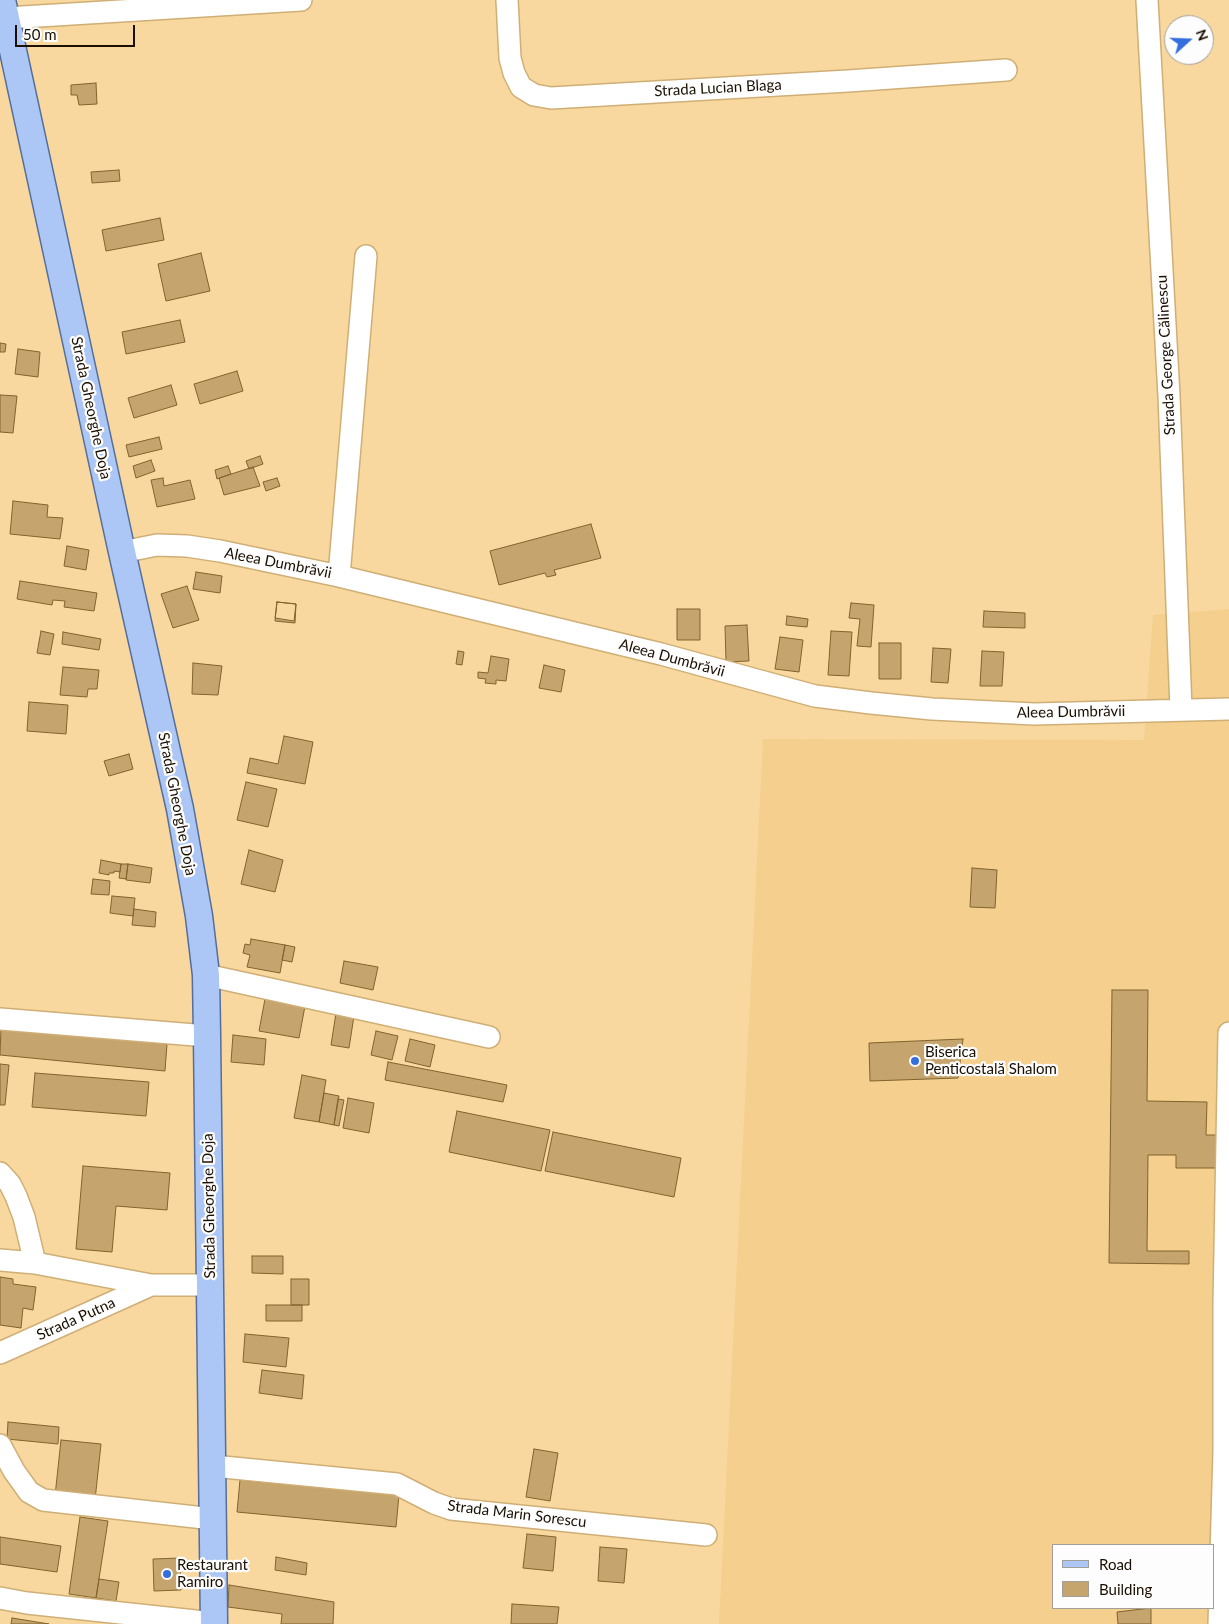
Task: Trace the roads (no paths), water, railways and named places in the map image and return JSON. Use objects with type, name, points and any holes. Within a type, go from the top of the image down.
[{"type":"main road","name":"Strada Gheorghe Doja","points":[[4,9],[180,809],[206,975],[214,1624]]},
{"type":"street","points":[[4,9],[301,0]]},
{"type":"street","name":"Strada Lucian Blaga","points":[[507,0],[510,58],[514,73],[521,87],[534,95],[551,98],[838,82],[1006,70]]},
{"type":"street","name":"Strada George Călinescu","points":[[1148,0],[1169,406],[1181,709]]},
{"type":"street","points":[[339,576],[366,256]]},
{"type":"street","name":"Aleea Dumbrăvii","points":[[122,552],[157,545],[187,546],[220,551],[339,576],[661,654],[815,696],[932,709],[1034,714],[1229,709]]},
{"type":"street","points":[[206,975],[489,1037]]},
{"type":"street","points":[[0,1019],[207,1036]]},
{"type":"street","points":[[1219,1624],[1227,1304],[1229,1033]]},
{"type":"street","points":[[0,1173],[10,1184],[16,1196],[24,1217],[35,1262]]},
{"type":"street","name":"Strada Putna","points":[[0,1260],[35,1262],[151,1285],[210,1285]]},
{"type":"street","name":"Strada Putna","points":[[0,1353],[151,1285]]},
{"type":"street","points":[[0,1445],[14,1471],[29,1492],[43,1500],[213,1519]]},
{"type":"street","name":"Strada Marin Sorescu","points":[[213,1466],[396,1484],[434,1503],[451,1509],[706,1535]]},
{"type":"street","points":[[0,1598],[27,1603],[214,1624]]},
{"type":"place","name":"Biserica Penticostală Shalom","points":[[915,1061]]},
{"type":"place","name":"Restaurant Ramiro","points":[[167,1574]]}]
